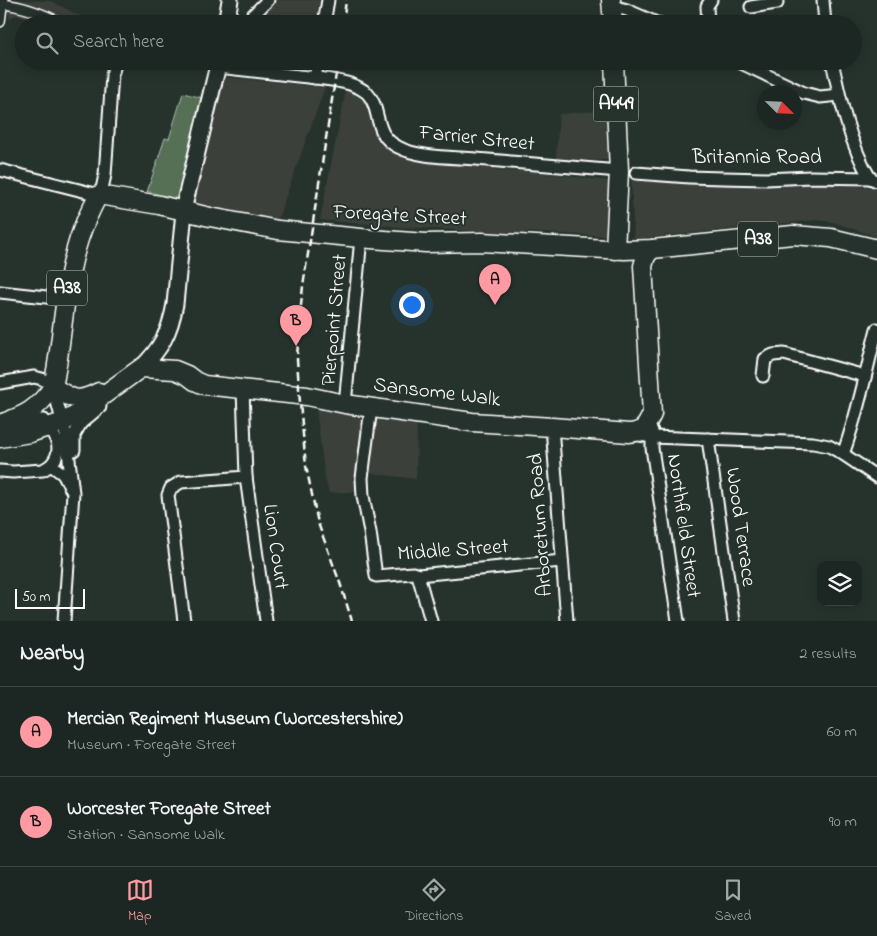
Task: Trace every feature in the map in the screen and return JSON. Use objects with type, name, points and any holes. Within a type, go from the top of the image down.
[{"type":"main road","points":[[228,15],[230,0]]},
{"type":"main road","points":[[0,438],[30,433],[76,415],[136,372],[151,358],[162,343],[169,330],[173,315],[185,202],[218,70]]},
{"type":"main road","name":"A449","points":[[615,70],[628,172],[615,250]]},
{"type":"main road","name":"A38","points":[[54,386],[67,286],[79,235],[94,202],[105,195],[184,211]]},
{"type":"main road","name":"Foregate Street","points":[[184,211],[278,230],[361,238],[426,243],[482,242],[615,250]]},
{"type":"main road","name":"A38","points":[[615,250],[652,249],[793,235],[831,238],[877,249]]},
{"type":"main road","points":[[627,433],[637,433],[644,428],[652,414],[643,266],[646,256],[652,249]]},
{"type":"main road","name":"Sansome Walk","points":[[136,372],[175,370],[204,385],[307,396],[345,404],[472,422],[627,433]]},
{"type":"main road","points":[[0,425],[35,408],[54,386],[70,397],[86,399],[136,372]]},
{"type":"street","points":[[253,15],[268,0]]},
{"type":"street","points":[[326,15],[328,0]]},
{"type":"street","points":[[751,6],[777,3],[777,0]]},
{"type":"street","points":[[823,0],[824,15]]},
{"type":"street","points":[[0,22],[3,2],[46,15]]},
{"type":"street","points":[[706,2],[707,15]]},
{"type":"street","points":[[612,10],[627,10],[638,15]]},
{"type":"street","points":[[0,170],[105,195],[103,186],[113,70]]},
{"type":"street","name":"Farrier Street","points":[[260,70],[315,78],[357,87],[366,92],[372,100],[382,133],[397,147],[411,153],[628,172]]},
{"type":"street","points":[[315,78],[316,70]]},
{"type":"street","points":[[756,70],[804,93],[820,97],[839,95]]},
{"type":"street","points":[[834,70],[839,95],[863,167],[874,180]]},
{"type":"street","name":"Britannia Road","points":[[628,172],[689,177],[766,179],[810,177],[874,180]]},
{"type":"street","name":"Pierpoint Street","points":[[345,404],[361,238]]},
{"type":"street","points":[[0,292],[65,299]]},
{"type":"street","points":[[842,454],[849,436],[877,329]]},
{"type":"street","points":[[763,376],[765,359],[773,355],[784,354],[865,376]]},
{"type":"street","points":[[64,621],[73,487],[74,435],[81,424],[136,372]]},
{"type":"street","points":[[0,383],[34,377],[54,386],[55,436],[58,444],[56,457],[50,466],[43,470],[0,471]]},
{"type":"street","name":"Lion Court","points":[[243,389],[246,477],[266,621]]},
{"type":"street","name":"Middle Street","points":[[371,408],[362,478],[363,496],[376,576],[413,573],[418,575],[562,561]]},
{"type":"street","name":"Northfield Street","points":[[652,414],[652,448],[678,621]]},
{"type":"street","points":[[0,425],[27,423],[42,419],[56,424],[67,438],[73,487]]},
{"type":"street","name":"Arboretum Road","points":[[552,427],[567,621]]},
{"type":"street","name":"Sansome Walk","points":[[627,433],[652,437],[813,443],[829,446],[877,477]]},
{"type":"street","name":"Wood Terrace","points":[[708,439],[734,621]]},
{"type":"street","points":[[50,466],[63,474],[73,487]]},
{"type":"street","points":[[184,621],[168,495],[172,488],[181,482],[246,477]]},
{"type":"street","points":[[418,575],[431,621]]},
{"type":"shaded area","points":[[7,0],[51,1],[78,15],[15,15],[10,20],[6,4]]},
{"type":"shaded area","points":[[272,0],[332,0],[328,15],[256,15]]},
{"type":"shaded area","points":[[292,70],[314,70],[313,73]]},
{"type":"shaded area","points":[[224,77],[325,87],[277,221],[191,201]]},
{"type":"shaded area","points":[[346,90],[366,101],[370,107],[375,132],[385,145],[398,155],[423,162],[494,167],[495,171],[526,171],[610,181],[606,236],[401,227],[320,220]]},
{"type":"shaded area","points":[[610,110],[613,158],[609,160],[578,160],[556,158],[559,114]]},
{"type":"shaded area","points":[[631,179],[730,184],[807,181],[877,188],[877,237],[833,222],[817,220],[634,239]]},
{"type":"shaded area","points":[[316,409],[417,424],[416,479],[370,473],[368,491],[329,493],[325,478]]},
{"type":"green space","points":[[183,93],[207,99],[179,200],[147,192],[165,138],[169,139]]},
{"type":"railway","points":[[344,15],[346,0]]},
{"type":"railway","points":[[337,70],[303,286],[297,359],[306,466],[318,523],[352,621]]},
{"type":"place","name":"Mercian Regiment Museum (Worcestershire)","points":[[495,305]]},
{"type":"place","name":"Worcester Foregate Street","points":[[296,346]]}]
